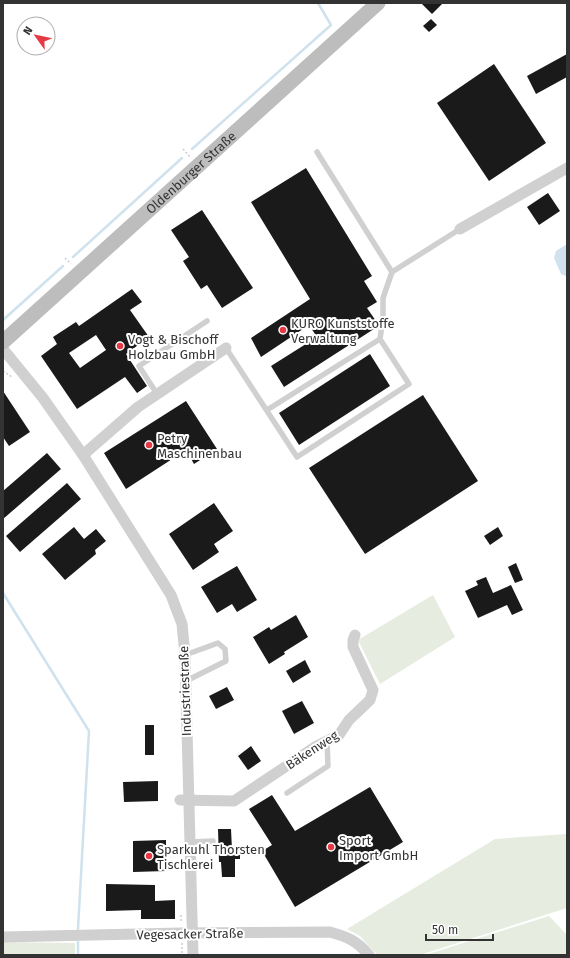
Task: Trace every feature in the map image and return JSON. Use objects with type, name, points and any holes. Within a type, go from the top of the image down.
[{"type":"main road","name":"Oldenburger Straße","points":[[3,342],[378,3]]},
{"type":"street","points":[[460,228],[567,168]]},
{"type":"street","points":[[83,455],[138,407],[226,348]]},
{"type":"street","name":"Industriestraße","points":[[3,350],[43,398],[83,455],[171,595],[182,624],[185,655],[185,800],[190,842],[193,955]]},
{"type":"street","name":"Bäkenweg","points":[[185,800],[234,801],[315,747],[339,735],[349,720],[370,700],[373,690],[353,647],[355,635]]},
{"type":"street","name":"Vegesacker Straße","points":[[3,937],[181,933],[330,932],[344,936],[360,944],[369,955]]},
{"type":"lane","points":[[317,152],[392,272]]},
{"type":"lane","points":[[226,348],[297,457],[409,384],[380,339],[383,318],[383,298],[392,272],[460,228]]},
{"type":"lane","points":[[157,394],[139,366],[207,321]]},
{"type":"lane","points":[[267,410],[380,339]]},
{"type":"lane","points":[[184,682],[226,661],[225,649],[218,643],[185,655]]},
{"type":"lane","points":[[287,793],[328,766],[327,741]]},
{"type":"lane","points":[[190,842],[213,841]]},
{"type":"path","points":[[183,150],[192,160]]},
{"type":"path","points":[[65,258],[74,267]]},
{"type":"path","points":[[3,371],[13,377]]},
{"type":"path","points":[[181,910],[182,955]]},
{"type":"shaded area","points":[[433,595],[455,637],[380,684],[358,640]]},
{"type":"shaded area","points":[[567,834],[567,908],[420,955],[377,955],[360,936],[347,929],[495,839]]},
{"type":"shaded area","points":[[549,916],[567,935],[567,955],[425,955]]},
{"type":"shaded area","points":[[3,942],[75,943],[75,955],[3,955]]},
{"type":"water","points":[[567,244],[566,276],[561,274],[554,258],[556,251]]},
{"type":"building","points":[[421,3],[443,3],[432,14]]},
{"type":"building","points":[[431,19],[437,25],[429,32],[423,26]]},
{"type":"building","points":[[567,54],[567,77],[536,94],[527,76]]},
{"type":"building","points":[[494,64],[546,143],[489,181],[437,103]]},
{"type":"building","points":[[306,168],[372,276],[364,281],[377,302],[367,308],[378,324],[377,327],[284,387],[271,366],[317,337],[309,325],[261,357],[251,338],[310,299],[251,202]]},
{"type":"building","points":[[548,193],[560,211],[539,225],[527,207]]},
{"type":"building","points":[[202,210],[253,288],[222,308],[207,285],[201,289],[183,261],[189,257],[171,230]]},
{"type":"building","points":[[132,289],[142,302],[130,310],[149,337],[126,354],[147,386],[137,393],[125,377],[77,409],[41,356],[57,344],[53,337],[76,322],[79,326]],"holes":[[[96,335],[106,350],[80,368],[69,353]]]},
{"type":"building","points":[[370,354],[390,386],[299,445],[279,413]]},
{"type":"building","points":[[3,391],[30,432],[9,446],[3,437]]},
{"type":"building","points":[[423,395],[478,481],[365,554],[309,468]]},
{"type":"building","name":"Petry Maschinenbau","points":[[186,401],[217,449],[194,464],[186,450],[126,489],[104,453]]},
{"type":"building","points":[[47,453],[61,469],[3,519],[3,491]]},
{"type":"building","points":[[67,483],[81,499],[20,552],[6,536]]},
{"type":"building","points":[[214,503],[233,531],[214,544],[219,552],[193,570],[169,534]]},
{"type":"building","points":[[74,527],[84,539],[96,529],[106,541],[95,550],[96,554],[65,580],[42,554]]},
{"type":"building","points":[[498,527],[503,536],[490,545],[484,536]]},
{"type":"building","points":[[516,563],[523,580],[515,583],[508,567]]},
{"type":"building","points":[[237,566],[257,600],[237,612],[232,604],[217,613],[201,587]]},
{"type":"building","points":[[486,577],[493,593],[511,585],[523,610],[512,615],[507,605],[478,618],[465,591],[478,585],[476,581]]},
{"type":"building","points":[[296,615],[308,637],[284,652],[285,654],[269,664],[253,637],[269,627],[271,630]]},
{"type":"building","points":[[305,660],[311,672],[293,683],[286,671]]},
{"type":"building","points":[[227,687],[234,700],[216,709],[209,696]]},
{"type":"building","points":[[302,701],[314,723],[294,734],[282,711]]},
{"type":"building","points":[[145,725],[154,725],[154,755],[145,755]]},
{"type":"building","points":[[251,746],[261,761],[248,770],[238,756]]},
{"type":"building","points":[[158,781],[158,801],[124,802],[123,782]]},
{"type":"building","name":"Sport Import GmbH","points":[[370,787],[403,842],[295,907],[262,851],[272,845],[249,809],[272,795],[295,831]]},
{"type":"building","points":[[218,829],[231,829],[232,850],[240,850],[240,859],[235,859],[235,877],[222,877],[221,862],[219,862]]},
{"type":"building","name":"Sparkuhl Thorsten Tischlerei","points":[[166,840],[166,871],[133,872],[133,841]]},
{"type":"building","points":[[106,884],[155,885],[155,901],[175,900],[175,919],[141,919],[141,910],[106,911]]},
{"type":"waterway","points":[[192,149],[331,25],[318,3]]},
{"type":"waterway","points":[[73,257],[182,158]]},
{"type":"waterway","points":[[3,320],[63,266]]},
{"type":"waterway","points":[[3,593],[89,731],[78,929]]},
{"type":"waterway","points":[[78,942],[78,955]]},
{"type":"place","name":"KURO Kunststoffe Verwaltung","points":[[283,330]]},
{"type":"place","name":"Vogt & Bischoff Holzbau GmbH","points":[[120,346]]},
{"type":"place","name":"Petry Maschinenbau","points":[[149,445]]},
{"type":"place","name":"Sport Import GmbH","points":[[331,847]]},
{"type":"place","name":"Sparkuhl Thorsten Tischlerei","points":[[149,856]]}]
